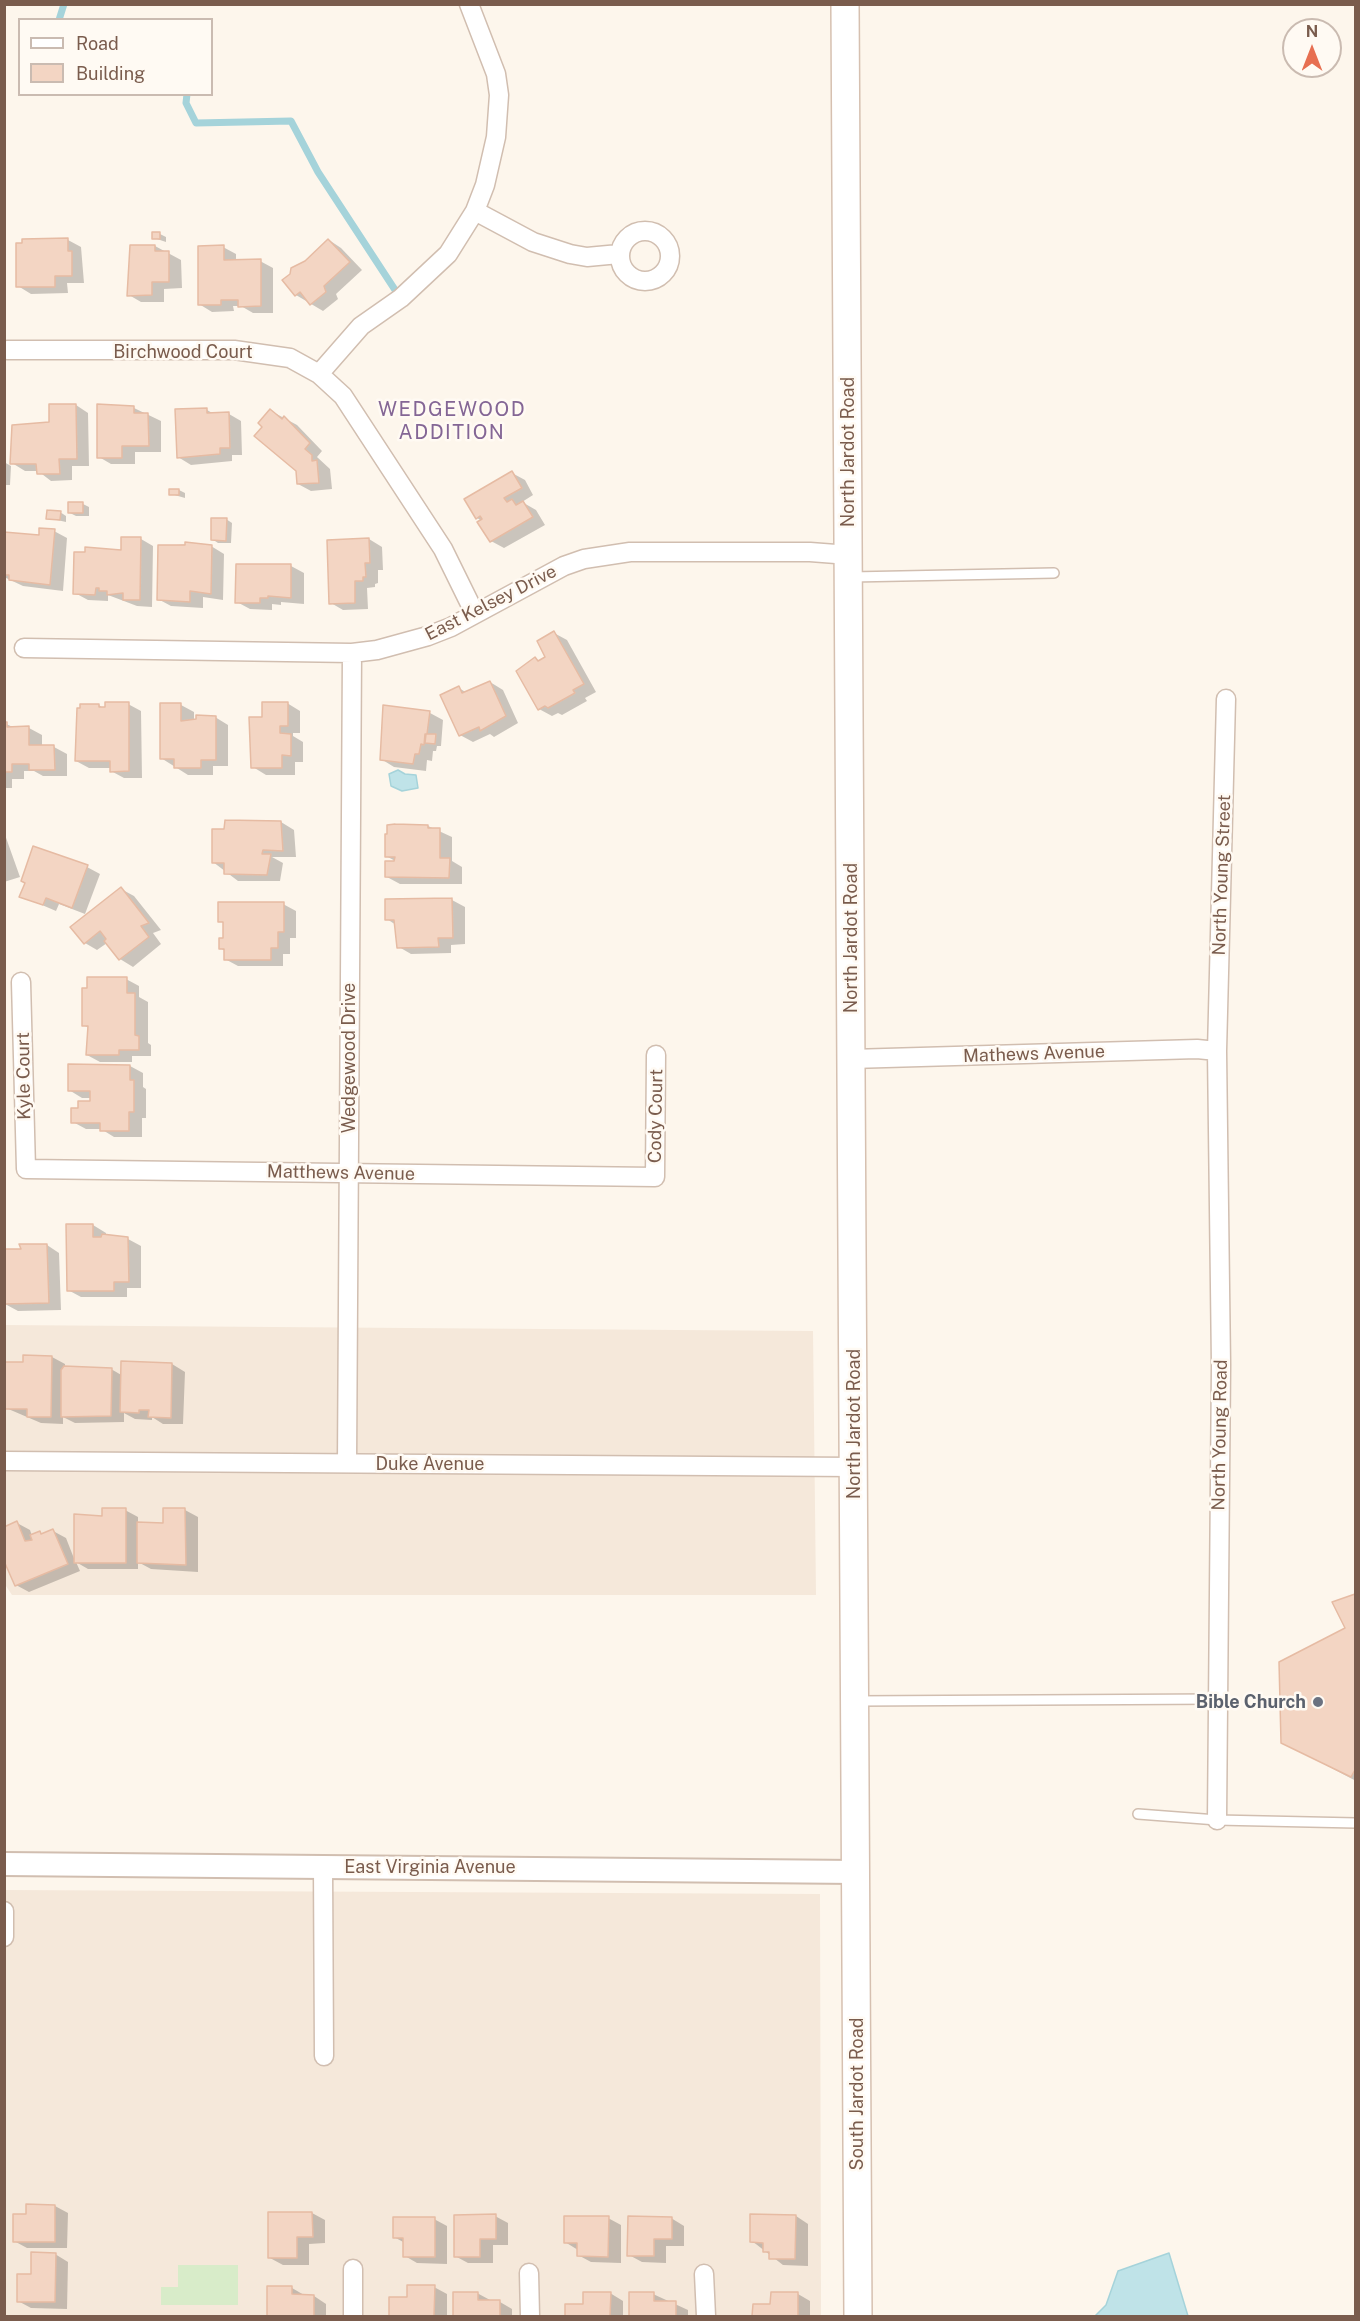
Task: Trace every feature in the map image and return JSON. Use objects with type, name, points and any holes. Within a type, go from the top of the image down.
[{"type":"main road","name":"North Jardot Road","points":[[845,4],[856,1872]]},
{"type":"main road","name":"South Jardot Road","points":[[856,1872],[858,2316]]},
{"type":"street","points":[[319,374],[361,326],[401,298],[448,254],[475,211],[485,185],[494,145],[499,117],[499,95],[496,74],[469,4]]},
{"type":"street","points":[[475,211],[533,242],[570,254],[587,257],[620,254]]},
{"type":"street","name":"Birchwood Court","points":[[7,350],[243,351],[290,357],[319,374],[343,396],[437,539],[455,570],[475,614]]},
{"type":"street","name":"East Kelsey Drive","points":[[24,648],[352,653],[377,650],[428,636],[475,614],[564,566],[605,555],[810,552],[849,566]]},
{"type":"street","name":"Wedgewood Drive","points":[[347,1463],[352,653]]},
{"type":"street","name":"North Young Street","points":[[1217,1051],[1226,699]]},
{"type":"street","name":"Kyle Court","points":[[21,982],[26,1170]]},
{"type":"street","name":"Mathews Avenue","points":[[851,1059],[1197,1049],[1217,1051]]},
{"type":"street","name":"North Young Road","points":[[1217,1051],[1221,1365],[1217,1820]]},
{"type":"street","name":"Cody Court","points":[[655,1177],[656,1055]]},
{"type":"street","name":"Matthews Avenue","points":[[26,1170],[655,1177]]},
{"type":"street","name":"Duke Avenue","points":[[4,1461],[855,1467]]},
{"type":"street","name":"East Virginia Avenue","points":[[4,1864],[856,1872]]},
{"type":"street","points":[[323,1866],[324,2056]]},
{"type":"street","points":[[4,1911],[4,1936]]},
{"type":"street","points":[[353,2270],[353,2316]]},
{"type":"street","points":[[529,2273],[530,2316]]},
{"type":"street","points":[[704,2274],[706,2316]]},
{"type":"lane","points":[[849,566],[1054,573]]},
{"type":"lane","points":[[855,1701],[1217,1699]]},
{"type":"lane","points":[[1138,1814],[1217,1820],[1356,1823]]},
{"type":"shaded area","points":[[4,1325],[813,1331],[816,1595],[12,1595],[4,1583]]},
{"type":"shaded area","points":[[5,1890],[820,1894],[821,2316],[5,2316]]},
{"type":"green space","points":[[178,2265],[238,2265],[238,2305],[161,2305],[161,2287],[178,2287]]},
{"type":"water","points":[[398,770],[405,774],[416,775],[418,788],[402,791],[391,786],[389,774]]},
{"type":"water","points":[[1169,2253],[1188,2316],[1095,2316],[1106,2305],[1118,2271]]},
{"type":"building","points":[[152,232],[160,232],[160,239],[152,239]]},
{"type":"building","points":[[68,238],[68,251],[72,251],[72,276],[55,276],[55,287],[16,287],[16,243],[22,243],[22,239]]},
{"type":"building","points":[[328,239],[350,262],[324,286],[326,292],[310,305],[300,292],[295,296],[282,280],[290,274],[291,268],[305,261]]},
{"type":"building","points":[[130,245],[155,245],[155,251],[169,251],[169,282],[152,282],[152,295],[127,296]]},
{"type":"building","points":[[224,245],[224,260],[261,259],[261,306],[238,307],[238,300],[221,300],[221,305],[198,305],[198,246]]},
{"type":"building","points":[[49,404],[76,404],[77,459],[59,459],[60,474],[37,474],[36,464],[10,464],[12,425],[49,422]]},
{"type":"building","points":[[97,404],[134,406],[134,413],[148,413],[149,446],[122,446],[122,458],[97,458]]},
{"type":"building","points":[[207,408],[207,413],[229,412],[230,448],[220,448],[220,454],[177,458],[175,409]]},
{"type":"building","points":[[270,409],[282,419],[284,416],[310,443],[305,449],[312,455],[312,461],[317,460],[319,483],[297,484],[296,471],[254,436],[262,427],[258,423]]},
{"type":"building","points":[[512,471],[522,488],[504,498],[507,502],[512,499],[516,505],[523,501],[533,517],[490,542],[477,522],[482,519],[480,516],[476,519],[464,499]]},
{"type":"building","points":[[169,489],[179,489],[179,495],[169,495]]},
{"type":"building","points":[[68,502],[83,502],[83,513],[68,513]]},
{"type":"building","points":[[47,510],[61,511],[60,520],[46,519]]},
{"type":"building","points":[[211,518],[227,518],[226,541],[211,540]]},
{"type":"building","points":[[39,528],[55,529],[50,585],[9,580],[9,575],[4,575],[4,532],[39,535]]},
{"type":"building","points":[[121,537],[141,537],[140,600],[123,600],[123,593],[107,595],[107,591],[99,591],[99,588],[96,588],[95,595],[73,594],[74,552],[85,552],[85,547],[121,550]]},
{"type":"building","points":[[369,538],[370,563],[365,563],[366,577],[363,577],[363,581],[355,581],[355,603],[329,604],[327,540]]},
{"type":"building","points":[[185,542],[212,545],[211,594],[190,591],[190,602],[157,600],[158,545],[185,545]]},
{"type":"building","points":[[236,564],[291,564],[291,598],[268,596],[268,598],[260,598],[260,603],[235,603]]},
{"type":"building","points":[[554,631],[584,684],[573,690],[575,693],[548,708],[545,706],[538,710],[516,671],[535,657],[538,661],[545,657],[537,641]]},
{"type":"building","points":[[490,681],[506,716],[480,731],[479,727],[459,736],[440,695],[459,686],[462,693]]},
{"type":"building","points":[[105,702],[129,702],[129,771],[110,772],[110,761],[75,761],[77,708],[80,708],[80,704],[99,704],[99,707],[105,707]]},
{"type":"building","points":[[262,702],[288,702],[288,726],[280,726],[280,733],[291,734],[291,756],[282,755],[282,768],[251,768],[249,717],[262,717]]},
{"type":"building","points":[[160,703],[181,703],[181,721],[196,719],[196,715],[216,716],[216,760],[201,760],[201,768],[174,768],[174,759],[160,759]]},
{"type":"building","points":[[383,705],[430,711],[424,745],[421,744],[419,754],[415,754],[413,764],[380,760]]},
{"type":"building","points":[[4,722],[7,722],[7,727],[29,726],[29,745],[54,745],[55,770],[29,770],[29,764],[12,764],[12,772],[4,772]]},
{"type":"building","points":[[426,734],[436,734],[435,744],[425,743]]},
{"type":"building","points":[[225,820],[281,821],[283,851],[263,850],[262,854],[271,854],[267,875],[224,874],[224,863],[212,863],[212,829],[224,829]]},
{"type":"building","points":[[387,825],[428,825],[428,828],[440,828],[440,858],[450,858],[449,878],[385,877],[385,861],[394,861],[395,857],[385,857],[385,834],[387,834]]},
{"type":"building","points":[[33,846],[88,865],[72,908],[46,898],[43,905],[19,897],[25,883],[21,881]]},
{"type":"building","points":[[121,887],[149,923],[141,926],[149,937],[119,960],[104,941],[106,939],[100,931],[84,944],[70,927]]},
{"type":"building","points":[[452,898],[453,938],[438,938],[439,947],[397,948],[394,920],[385,920],[385,899]]},
{"type":"building","points":[[218,902],[284,902],[284,932],[278,932],[278,948],[271,948],[271,960],[224,960],[224,949],[219,949],[219,938],[223,938],[223,922],[218,922]]},
{"type":"building","points":[[87,977],[127,977],[127,993],[135,993],[135,1035],[139,1036],[139,1050],[119,1050],[119,1055],[86,1055],[88,1026],[82,1026],[82,988],[87,988]]},
{"type":"building","points":[[68,1064],[130,1065],[130,1080],[134,1080],[134,1112],[129,1112],[129,1131],[100,1131],[100,1123],[71,1123],[71,1108],[78,1108],[78,1101],[90,1101],[90,1091],[68,1091]]},
{"type":"building","points":[[66,1224],[93,1224],[93,1237],[101,1237],[102,1234],[128,1237],[129,1282],[114,1282],[114,1291],[67,1291]]},
{"type":"building","points":[[19,1244],[47,1244],[49,1303],[4,1304],[4,1249],[21,1249]]},
{"type":"building","points":[[23,1355],[52,1356],[51,1417],[27,1417],[27,1409],[4,1409],[5,1362],[23,1362]]},
{"type":"building","points":[[121,1361],[172,1363],[171,1418],[148,1417],[149,1410],[139,1410],[139,1413],[120,1412]]},
{"type":"building","points":[[64,1366],[112,1368],[111,1416],[61,1417],[61,1370]]},
{"type":"building","points":[[102,1508],[126,1508],[126,1563],[74,1563],[74,1514],[102,1516]]},
{"type":"building","points":[[163,1508],[185,1508],[186,1565],[137,1563],[137,1522],[163,1523]]},
{"type":"building","points":[[17,1521],[25,1541],[32,1540],[30,1535],[40,1531],[41,1534],[53,1529],[68,1564],[15,1586],[4,1561],[4,1527]]},
{"type":"building","name":"Bible Church","points":[[1355,1594],[1356,1768],[1351,1777],[1281,1743],[1279,1662],[1345,1628],[1332,1602]]},
{"type":"building","points":[[26,2204],[55,2205],[55,2242],[13,2242],[13,2214],[26,2214]]},
{"type":"building","points":[[268,2212],[312,2212],[313,2237],[297,2237],[297,2258],[268,2258]]},
{"type":"building","points":[[496,2214],[496,2239],[480,2239],[480,2257],[454,2257],[454,2215]]},
{"type":"building","points":[[750,2214],[796,2215],[795,2259],[769,2259],[769,2252],[763,2252],[763,2243],[750,2242]]},
{"type":"building","points":[[564,2216],[609,2216],[608,2257],[577,2256],[577,2243],[564,2243]]},
{"type":"building","points":[[628,2216],[672,2217],[672,2239],[654,2239],[654,2256],[627,2256]]},
{"type":"building","points":[[393,2217],[435,2217],[435,2257],[403,2257],[403,2238],[393,2238]]},
{"type":"building","points":[[31,2252],[56,2253],[55,2302],[17,2302],[17,2274],[31,2274]]},
{"type":"building","points":[[407,2285],[435,2285],[434,2316],[389,2316],[389,2297],[407,2297]]},
{"type":"building","points":[[267,2286],[292,2286],[292,2294],[314,2295],[314,2316],[267,2316]]},
{"type":"building","points":[[453,2292],[478,2292],[478,2300],[500,2300],[500,2316],[453,2316]]},
{"type":"building","points":[[583,2292],[611,2292],[610,2316],[565,2316],[565,2304],[583,2304]]},
{"type":"building","points":[[629,2292],[654,2292],[654,2301],[676,2301],[676,2316],[629,2316]]},
{"type":"building","points":[[771,2292],[798,2292],[798,2316],[752,2316],[753,2304],[770,2304]]},
{"type":"waterway","points":[[60,18],[64,4]]},
{"type":"waterway","points":[[187,96],[186,103],[196,123],[291,121],[318,172],[399,296]]},
{"type":"place","name":"Bible Church","points":[[1318,1702]]},
{"type":"district","name":"WEDGEWOOD ADDITION","points":[[452,422]]}]
